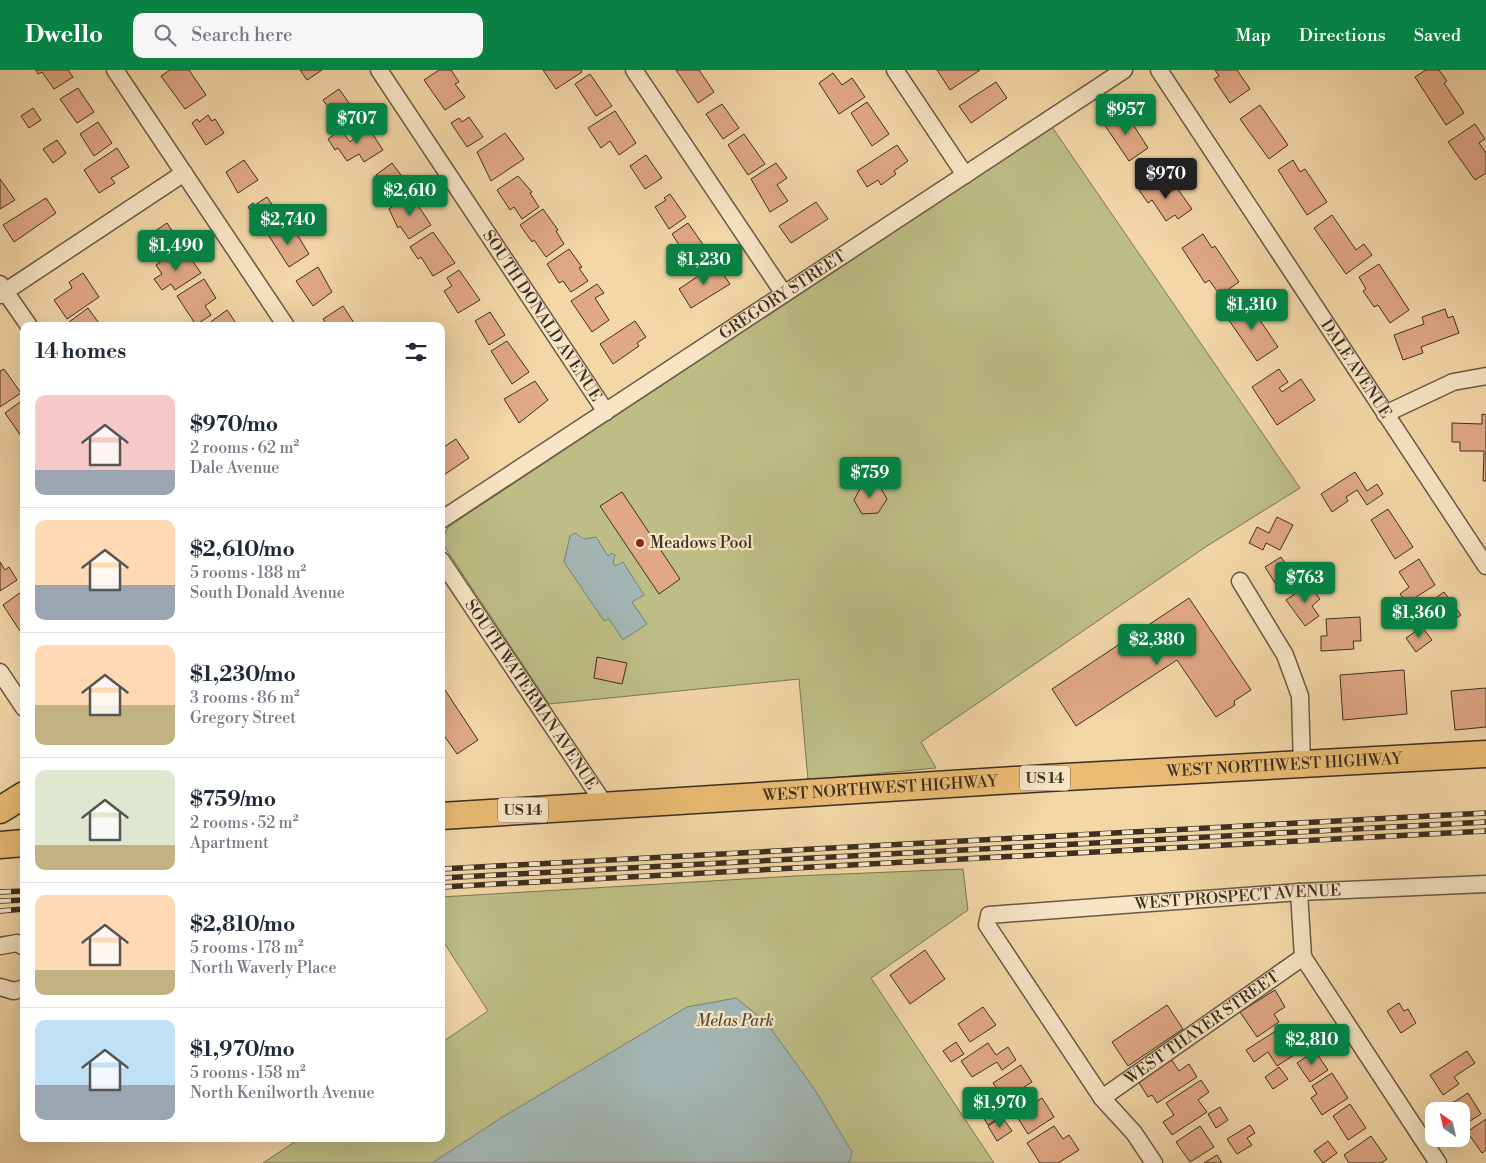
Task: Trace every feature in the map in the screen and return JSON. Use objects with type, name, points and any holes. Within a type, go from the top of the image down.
[{"type":"main road","name":"WEST NORTHWEST HIGHWAY","points":[[605,805],[1486,754]]},
{"type":"main road","points":[[0,810],[20,798]]},
{"type":"main road","name":"US 14","points":[[445,816],[605,805]]},
{"type":"main road","points":[[0,845],[20,843]]},
{"type":"street","points":[[115,70],[283,322]]},
{"type":"street","name":"SOUTH DONALD AVENUE","points":[[379,70],[606,412]]},
{"type":"street","points":[[634,70],[784,294]]},
{"type":"street","points":[[895,70],[965,174]]},
{"type":"street","name":"GREGORY STREET","points":[[445,517],[1124,70]]},
{"type":"street","name":"DALE AVENUE","points":[[1158,70],[1486,566]]},
{"type":"street","points":[[26,322],[2,290],[184,173]]},
{"type":"street","points":[[1385,414],[1453,382],[1486,376]]},
{"type":"street","name":"SOUTH WATERMAN AVENUE","points":[[445,566],[605,805]]},
{"type":"street","points":[[1240,581],[1286,655],[1297,687],[1300,696],[1302,764]]},
{"type":"street","points":[[0,672],[20,702]]},
{"type":"street","name":"WEST PROSPECT AVENUE","points":[[1102,1098],[991,930],[988,925],[990,916],[1299,892],[1486,884]]},
{"type":"street","points":[[1299,892],[1303,957],[1438,1163]]},
{"type":"street","points":[[0,946],[20,945]]},
{"type":"street","name":"WEST THAYER STREET","points":[[1102,1098],[1303,957]]},
{"type":"street","points":[[0,987],[14,991],[20,989]]},
{"type":"street","points":[[1102,1098],[1134,1134],[1154,1163]]},
{"type":"green space","points":[[1052,127],[1300,488],[1207,546],[921,742],[936,768],[808,780],[799,679],[549,704],[445,548],[445,534],[448,527]]},
{"type":"green space","name":"Melas Park","points":[[963,869],[968,910],[871,978],[994,1163],[263,1163],[294,1142],[445,1142],[445,1040],[488,1011],[445,944],[445,897],[795,876]]},
{"type":"shaded area","points":[[575,533],[584,539],[596,537],[608,556],[612,553],[615,555],[613,563],[615,566],[623,562],[644,595],[632,602],[647,624],[623,640],[609,619],[604,621],[564,562],[570,536]]},
{"type":"shaded area","points":[[736,998],[766,1022],[815,1090],[852,1152],[849,1163],[432,1163],[501,1118],[687,1007]]},
{"type":"building","points":[[36,70],[68,70],[73,77],[54,89],[42,72],[38,74]]},
{"type":"building","points":[[170,70],[189,70],[206,95],[185,109],[161,76]]},
{"type":"building","points":[[300,70],[322,70],[307,80]]},
{"type":"building","points":[[439,70],[451,70],[459,82],[455,84],[465,97],[445,110],[424,80]]},
{"type":"building","points":[[543,70],[581,70],[582,72],[556,89]]},
{"type":"building","points":[[676,70],[699,70],[714,92],[698,103]]},
{"type":"building","points":[[937,70],[980,70],[950,90]]},
{"type":"building","points":[[1215,70],[1237,70],[1250,89],[1230,103],[1214,79],[1219,76]]},
{"type":"building","points":[[1426,70],[1439,70],[1447,81],[1444,83],[1464,113],[1446,125],[1415,77]]},
{"type":"building","points":[[833,73],[842,85],[852,78],[865,97],[839,114],[819,83]]},
{"type":"building","points":[[590,74],[612,106],[596,116],[575,84]]},
{"type":"building","points":[[996,82],[1007,98],[971,123],[959,106]]},
{"type":"building","points":[[78,88],[94,112],[77,123],[60,99]]},
{"type":"building","points":[[339,89],[356,113],[340,124],[323,100]]},
{"type":"building","points":[[867,102],[889,134],[872,146],[851,113]]},
{"type":"building","points":[[722,104],[739,128],[723,139],[706,114]]},
{"type":"building","points":[[1260,105],[1288,145],[1269,159],[1240,119]]},
{"type":"building","points":[[33,108],[41,120],[29,128],[21,116]]},
{"type":"building","points":[[1124,110],[1148,148],[1129,161],[1104,124]]},
{"type":"building","points":[[615,111],[636,143],[619,155],[610,141],[601,148],[588,128]]},
{"type":"building","points":[[208,115],[212,121],[215,119],[224,133],[206,145],[192,123],[197,119],[199,122]]},
{"type":"building","points":[[469,117],[483,137],[467,147],[451,123],[459,118],[462,122]]},
{"type":"building","points":[[98,122],[112,143],[94,156],[80,134]]},
{"type":"building","points":[[1475,124],[1485,139],[1479,143],[1486,153],[1486,173],[1475,180],[1448,142]]},
{"type":"building","points":[[368,127],[383,150],[364,162],[359,154],[347,161],[338,148],[335,150],[328,139],[341,130],[350,142]]},
{"type":"building","points":[[505,133],[524,159],[491,181],[477,152]]},
{"type":"building","points":[[744,134],[765,164],[748,175],[728,145]]},
{"type":"building","points":[[57,140],[66,153],[53,163],[43,149]]},
{"type":"building","points":[[897,145],[908,161],[894,171],[896,174],[881,185],[878,180],[867,187],[857,171]]},
{"type":"building","points":[[117,148],[129,167],[111,178],[115,183],[99,193],[84,170]]},
{"type":"building","points":[[646,155],[662,178],[645,189],[630,166]]},
{"type":"building","points":[[244,160],[258,180],[238,193],[226,172]]},
{"type":"building","points":[[1293,160],[1300,172],[1305,169],[1327,202],[1307,215],[1278,170]]},
{"type":"building","points":[[392,163],[409,186],[390,198],[376,175]]},
{"type":"building","points":[[776,163],[787,178],[777,185],[788,201],[770,212],[751,179]]},
{"type":"building","points":[[518,176],[532,192],[530,193],[539,207],[522,219],[514,207],[510,210],[497,190]]},
{"type":"building","points":[[1156,178],[1167,194],[1177,188],[1192,209],[1178,219],[1175,215],[1166,221],[1152,200],[1148,203],[1139,190]]},
{"type":"building","points":[[0,179],[15,200],[0,209]]},
{"type":"building","points":[[670,194],[686,217],[669,229],[655,207],[666,200],[664,198]]},
{"type":"building","points":[[411,195],[431,225],[409,239],[400,226],[398,228],[389,209]]},
{"type":"building","points":[[267,197],[281,218],[263,230],[248,207]]},
{"type":"building","points":[[46,198],[56,213],[14,242],[3,225]]},
{"type":"building","points":[[816,202],[828,219],[791,243],[779,226]]},
{"type":"building","points":[[543,209],[558,230],[556,231],[564,244],[546,257],[520,225]]},
{"type":"building","points":[[1332,215],[1356,250],[1364,244],[1372,255],[1346,274],[1314,228]]},
{"type":"building","points":[[167,223],[180,243],[153,260],[140,241]]},
{"type":"building","points":[[688,223],[709,253],[692,265],[672,234]]},
{"type":"building","points":[[280,225],[287,236],[295,231],[309,254],[289,267],[267,233]]},
{"type":"building","points":[[433,232],[455,263],[433,276],[421,257],[418,259],[410,247]]},
{"type":"building","points":[[1203,234],[1212,248],[1215,246],[1239,282],[1220,295],[1209,280],[1205,283],[1182,248]]},
{"type":"building","points":[[569,249],[582,267],[579,268],[588,281],[571,292],[563,281],[559,283],[547,264]]},
{"type":"building","points":[[171,255],[177,263],[189,256],[201,273],[175,290],[171,284],[162,290],[154,279],[162,274],[156,265]]},
{"type":"building","points":[[716,264],[730,284],[691,308],[679,289]]},
{"type":"building","points":[[1379,264],[1409,310],[1390,323],[1378,305],[1374,307],[1363,291],[1366,289],[1359,277]]},
{"type":"building","points":[[318,267],[332,292],[313,306],[296,281]]},
{"type":"building","points":[[459,270],[480,300],[458,313],[444,291],[452,286],[447,278]]},
{"type":"building","points":[[83,273],[99,297],[67,319],[54,300],[72,288],[69,282]]},
{"type":"building","points":[[204,279],[216,298],[205,306],[211,315],[200,322],[194,322],[177,296]]},
{"type":"building","points":[[597,284],[604,293],[595,298],[609,320],[592,332],[571,301]]},
{"type":"building","points":[[1247,301],[1278,347],[1257,361],[1226,316]]},
{"type":"building","points":[[343,306],[353,322],[325,322],[323,319]]},
{"type":"building","points":[[88,308],[98,322],[69,322]]},
{"type":"building","points":[[1445,309],[1448,318],[1453,316],[1459,333],[1421,347],[1423,353],[1403,360],[1394,335],[1424,324],[1422,317]]},
{"type":"building","points":[[227,310],[235,322],[211,322]]},
{"type":"building","points":[[490,312],[505,335],[489,345],[475,321]]},
{"type":"building","points":[[635,321],[646,337],[637,343],[639,346],[613,364],[600,344]]},
{"type":"building","points":[[507,341],[529,372],[512,384],[491,351]]},
{"type":"building","points":[[4,369],[20,394],[0,407],[0,371]]},
{"type":"building","points":[[1279,369],[1288,382],[1279,388],[1282,392],[1301,379],[1315,400],[1277,425],[1252,387]]},
{"type":"building","points":[[535,381],[548,400],[519,423],[504,399]]},
{"type":"building","points":[[20,402],[20,435],[5,413]]},
{"type":"building","points":[[1482,414],[1486,415],[1486,481],[1483,481],[1484,451],[1460,451],[1460,442],[1452,442],[1452,423],[1482,424]]},
{"type":"building","points":[[456,439],[469,458],[445,474],[445,446]]},
{"type":"building","points":[[1355,472],[1367,491],[1377,484],[1383,494],[1367,505],[1357,490],[1346,497],[1348,501],[1332,512],[1321,494]]},
{"type":"building","points":[[862,485],[879,485],[887,499],[878,513],[862,514],[854,500]]},
{"type":"building","name":"Meadows Pool","points":[[622,492],[680,579],[659,594],[600,506]]},
{"type":"building","points":[[1388,509],[1413,547],[1395,559],[1371,520]]},
{"type":"building","points":[[1277,517],[1293,525],[1280,550],[1266,543],[1263,550],[1249,543],[1257,527],[1269,533]]},
{"type":"building","points":[[1281,557],[1288,568],[1296,563],[1306,578],[1282,594],[1265,567]]},
{"type":"building","points":[[1419,559],[1435,585],[1407,603],[1400,594],[1409,587],[1399,572]]},
{"type":"building","points":[[0,562],[5,570],[9,567],[17,580],[0,591]]},
{"type":"building","points":[[1309,584],[1320,599],[1312,606],[1319,616],[1305,626],[1286,600]]},
{"type":"building","points":[[1444,592],[1461,615],[1443,627],[1434,615],[1424,622],[1417,611]]},
{"type":"building","points":[[20,593],[20,631],[3,605]]},
{"type":"building","points":[[1189,598],[1251,690],[1234,701],[1235,705],[1216,717],[1177,660],[1076,726],[1052,689]]},
{"type":"building","points":[[1360,617],[1361,641],[1353,641],[1354,649],[1321,651],[1321,636],[1327,636],[1326,619]]},
{"type":"building","points":[[1422,627],[1432,640],[1416,652],[1406,638]]},
{"type":"building","points":[[597,657],[627,663],[622,684],[594,678]]},
{"type":"building","points":[[1404,670],[1407,714],[1343,720],[1340,675]]},
{"type":"building","points":[[1486,688],[1486,727],[1455,730],[1451,691]]},
{"type":"building","points":[[445,690],[478,740],[457,754],[445,737]]},
{"type":"building","points":[[925,950],[945,979],[910,1004],[890,975]]},
{"type":"building","points":[[1275,990],[1285,1007],[1274,1014],[1279,1022],[1257,1037],[1240,1012]]},
{"type":"building","points":[[1399,1003],[1404,1011],[1408,1009],[1416,1023],[1401,1033],[1387,1011]]},
{"type":"building","points":[[1167,1005],[1183,1029],[1128,1066],[1112,1042]]},
{"type":"building","points":[[983,1007],[996,1025],[970,1042],[958,1024]]},
{"type":"building","points":[[1282,1027],[1288,1035],[1300,1027],[1311,1044],[1277,1066],[1268,1052],[1254,1062],[1246,1050]]},
{"type":"building","points":[[956,1042],[964,1054],[951,1062],[943,1051]]},
{"type":"building","points":[[988,1043],[996,1055],[1008,1047],[1016,1060],[1002,1070],[997,1062],[972,1077],[961,1061]]},
{"type":"building","points":[[1315,1051],[1328,1070],[1310,1082],[1297,1063]]},
{"type":"building","points":[[1467,1051],[1475,1063],[1454,1077],[1459,1084],[1443,1095],[1430,1075]]},
{"type":"building","points":[[1171,1059],[1179,1071],[1189,1064],[1197,1077],[1157,1103],[1152,1095],[1148,1097],[1138,1081]]},
{"type":"building","points":[[1021,1065],[1032,1082],[1004,1100],[993,1083]]},
{"type":"building","points":[[1279,1067],[1288,1079],[1273,1089],[1265,1077]]},
{"type":"building","points":[[1332,1073],[1348,1098],[1322,1115],[1311,1098],[1317,1094],[1312,1086]]},
{"type":"building","points":[[1201,1080],[1209,1092],[1198,1100],[1207,1112],[1172,1135],[1163,1122],[1174,1115],[1166,1103]]},
{"type":"building","points":[[1468,1093],[1481,1114],[1470,1121],[1470,1102],[1454,1102]]},
{"type":"building","points":[[1042,1098],[1054,1117],[1028,1134],[1016,1115]]},
{"type":"building","points":[[996,1102],[1004,1114],[988,1125],[980,1112]]},
{"type":"building","points":[[1350,1104],[1366,1128],[1348,1140],[1333,1116]]},
{"type":"building","points":[[1220,1107],[1228,1120],[1216,1128],[1208,1114]]},
{"type":"building","points":[[1002,1117],[1012,1131],[997,1141],[988,1126]]},
{"type":"building","points":[[1486,1119],[1486,1150],[1482,1153],[1470,1136],[1470,1130]]},
{"type":"building","points":[[1250,1125],[1255,1133],[1247,1138],[1252,1145],[1237,1154],[1227,1139]]},
{"type":"building","points":[[1054,1126],[1063,1139],[1069,1135],[1079,1150],[1058,1163],[1040,1163],[1027,1143]]},
{"type":"building","points":[[1200,1126],[1214,1147],[1190,1162],[1176,1142]]},
{"type":"building","points":[[1371,1136],[1387,1159],[1381,1163],[1349,1163],[1344,1155]]},
{"type":"building","points":[[1328,1141],[1337,1153],[1323,1163],[1314,1151]]},
{"type":"building","points":[[1217,1155],[1222,1163],[1204,1163]]},
{"type":"railway","points":[[445,869],[1486,813]]},
{"type":"railway","points":[[445,878],[1486,822]]},
{"type":"railway","points":[[445,887],[1486,831]]},
{"type":"railway","points":[[0,892],[20,891]]},
{"type":"railway","points":[[0,901],[20,900]]},
{"type":"railway","points":[[0,911],[20,909]]},
{"type":"place","name":"Meadows Pool","points":[[640,543]]}]
